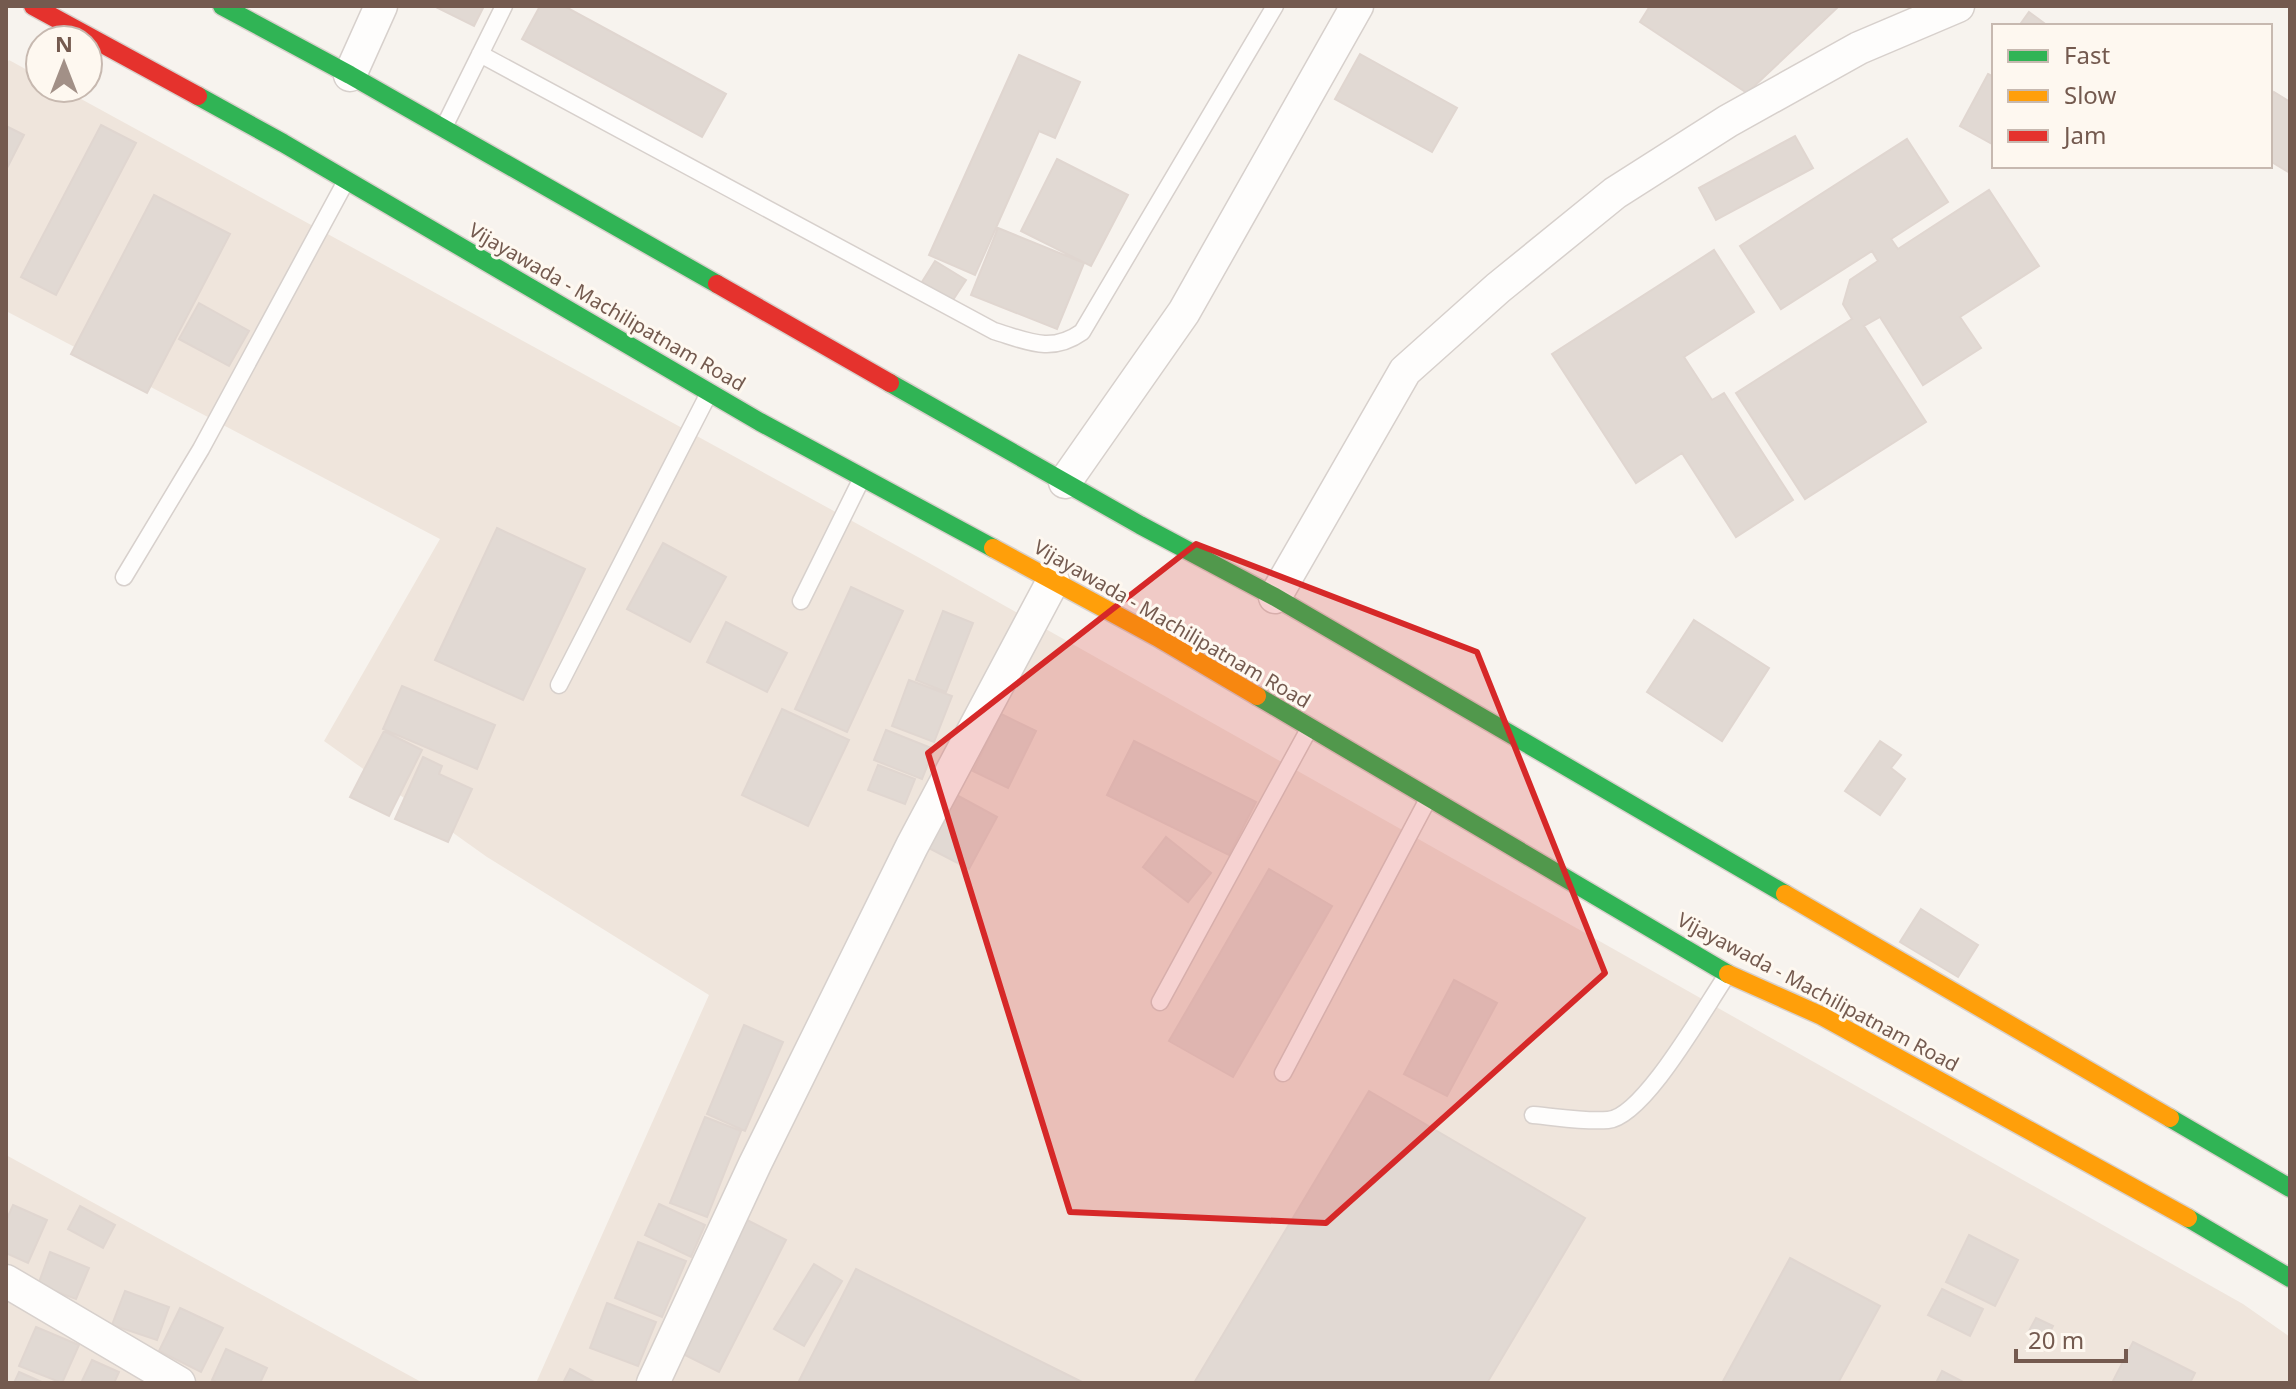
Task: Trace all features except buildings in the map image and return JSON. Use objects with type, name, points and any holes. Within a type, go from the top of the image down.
[{"type":"highway","name":"Vijayawada - Machilipatnam Road","points":[[33,6],[346,180],[709,392],[1157,637],[1727,974],[1822,1016],[2148,1194],[2290,1278]]},
{"type":"highway","points":[[222,6],[350,75],[1140,525],[1275,597],[2290,1188]]},
{"type":"street","points":[[350,75],[381,6]]},
{"type":"street","points":[[1065,482],[1184,312],[1357,6]]},
{"type":"street","points":[[1275,597],[1405,371],[1498,288],[1615,193],[1728,121],[1859,48],[1951,7]]},
{"type":"street","points":[[653,1383],[755,1164],[912,846],[1053,581]]},
{"type":"street","points":[[6,1281],[179,1383]]},
{"type":"lane","points":[[443,128],[504,6]]},
{"type":"lane","points":[[480,54],[994,331],[1049,346],[1067,343],[1082,332],[1275,6]]},
{"type":"lane","points":[[124,577],[201,449],[346,180]]},
{"type":"lane","points":[[559,685],[709,392]]},
{"type":"lane","points":[[801,601],[862,477]]},
{"type":"lane","points":[[1160,1002],[1309,728]]},
{"type":"lane","points":[[1283,1073],[1428,797]]},
{"type":"lane","points":[[1533,1115],[1609,1120],[1628,1112],[1646,1095],[1727,974]]},
{"type":"highlighted area","points":[[1196,544],[1477,652],[1605,973],[1326,1223],[1070,1212],[928,753]]},
{"type":"shaded area","points":[[9,60],[24,68],[24,104],[90,104],[927,562],[2243,1304],[2290,1337],[2290,1383],[536,1383],[709,995],[487,857],[324,741],[440,539],[6,311],[6,64]]},
{"type":"shaded area","points":[[6,1155],[423,1383],[6,1383]]},
{"type":"traffic: fast","points":[[222,6],[350,75],[717,284]]},
{"type":"traffic: fast","points":[[198,96],[760,422],[993,548]]},
{"type":"traffic: fast","points":[[890,383],[1140,525],[1275,597],[1785,894]]},
{"type":"traffic: fast","points":[[1257,696],[1728,974]]},
{"type":"traffic: fast","points":[[2170,1118],[2290,1188]]},
{"type":"traffic: fast","points":[[2188,1218],[2290,1278]]},
{"type":"traffic: slow","points":[[993,548],[1157,637],[1257,696]]},
{"type":"traffic: slow","points":[[1785,894],[2170,1118]]},
{"type":"traffic: slow","points":[[1728,974],[1822,1016],[2188,1218]]},
{"type":"traffic: jam","points":[[33,6],[198,96]]},
{"type":"traffic: jam","points":[[717,284],[890,383]]}]
